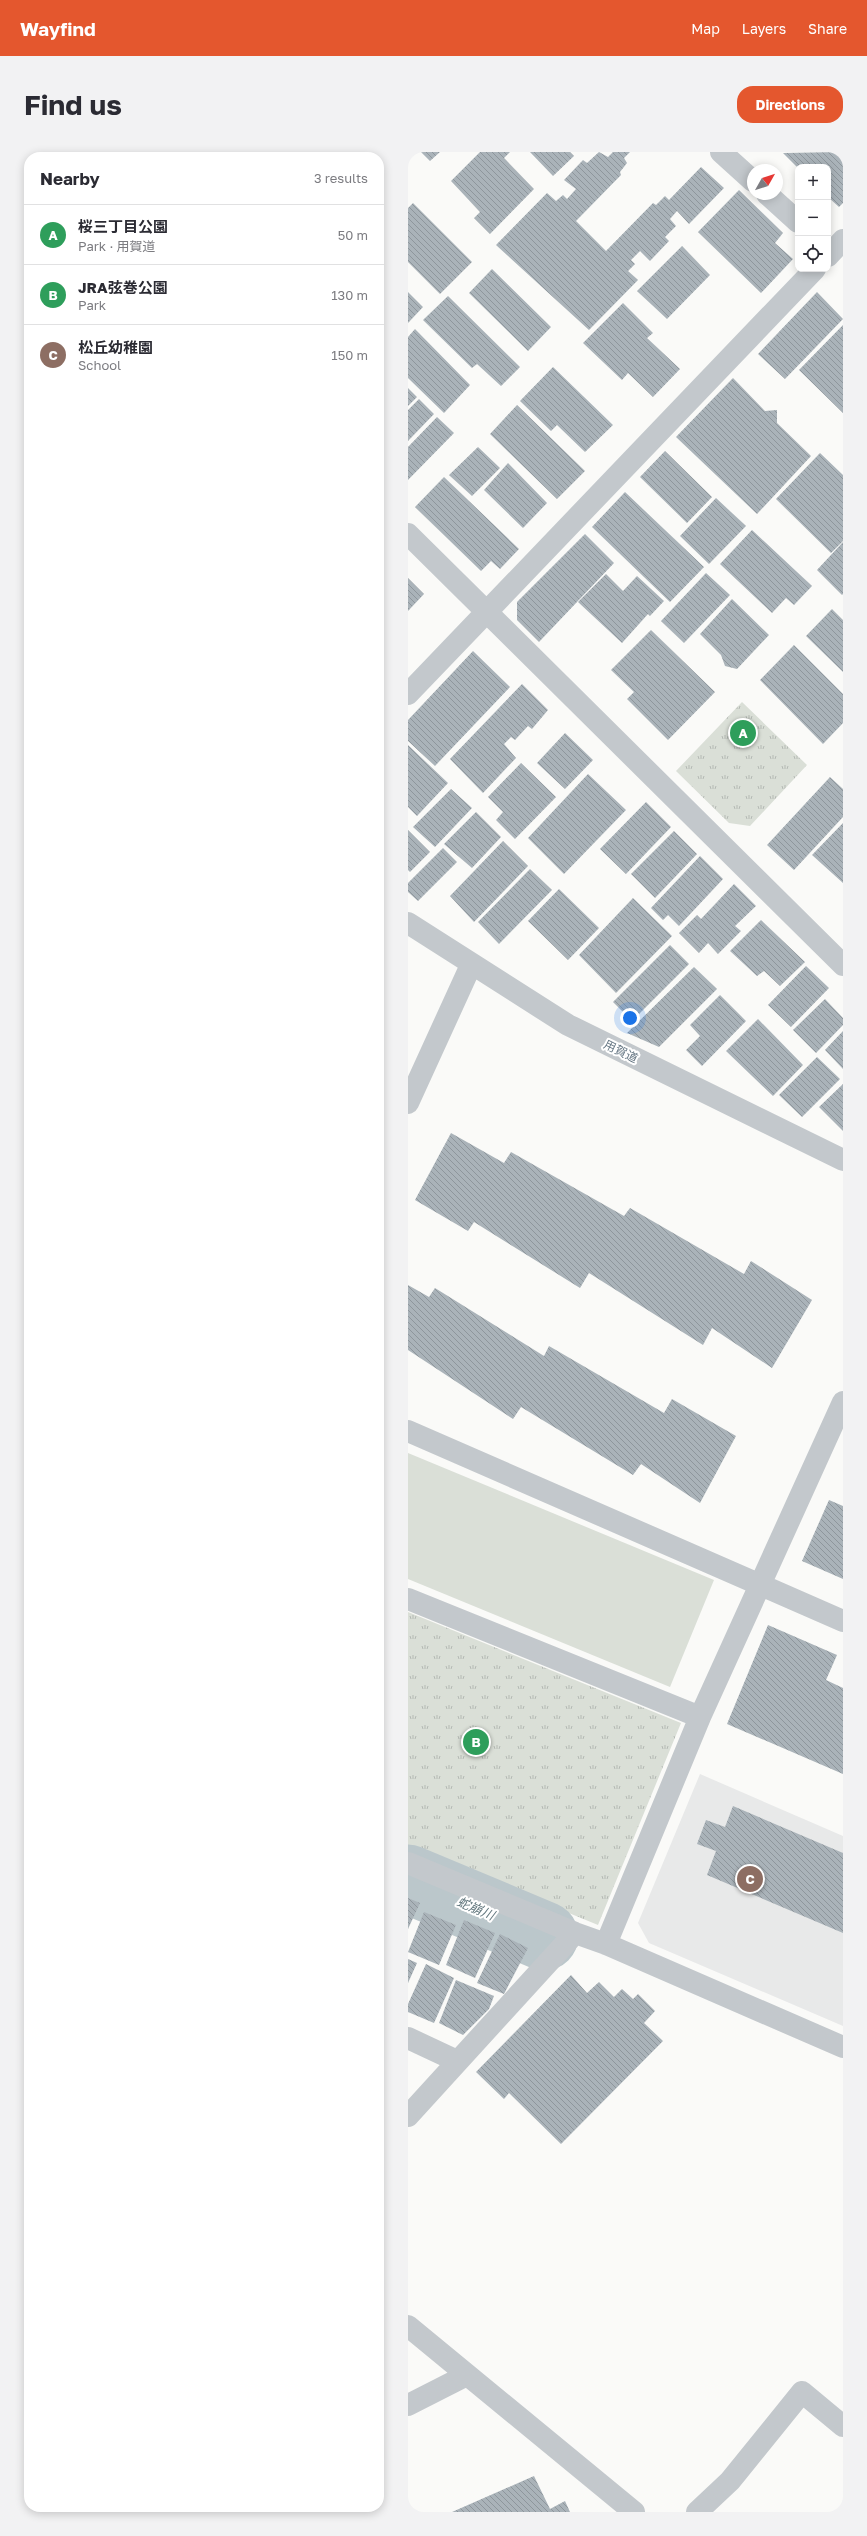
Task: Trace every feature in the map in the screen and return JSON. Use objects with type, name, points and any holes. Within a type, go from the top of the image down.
[{"type":"street","points":[[721,152],[747,176]]},
{"type":"street","points":[[774,200],[795,219]]},
{"type":"street","points":[[408,694],[486,610],[812,272]]},
{"type":"street","points":[[408,534],[843,965]]},
{"type":"street","name":"用賀道","points":[[408,923],[471,965],[568,1025],[843,1160]]},
{"type":"street","points":[[408,1103],[471,965]]},
{"type":"street","points":[[606,1944],[700,1717],[762,1584],[843,1402]]},
{"type":"street","points":[[408,1431],[762,1584],[843,1621]]},
{"type":"street","points":[[408,1599],[700,1717]]},
{"type":"street","points":[[408,1863],[575,1933],[606,1944],[843,2047]]},
{"type":"street","points":[[408,2116],[575,1933]]},
{"type":"street","points":[[408,2038],[457,2061]]},
{"type":"street","points":[[408,2326],[634,2512]]},
{"type":"street","points":[[408,2405],[467,2375]]},
{"type":"street","points":[[697,2512],[730,2481],[802,2392],[843,2426]]},
{"type":"shaded area","points":[[700,1774],[843,1836],[843,2026],[649,1943],[638,1923]]},
{"type":"green space","points":[[742,702],[807,765],[750,826],[729,823],[676,771]]},
{"type":"green space","points":[[408,1453],[714,1580],[670,1687],[408,1579]]},
{"type":"green space","points":[[408,1612],[681,1723],[598,1925],[408,1847]]},
{"type":"building","points":[[421,152],[440,152],[430,161]]},
{"type":"building","points":[[480,152],[510,152],[504,158],[534,189],[490,234],[474,218],[480,212],[451,181]]},
{"type":"building","points":[[530,152],[570,152],[574,156],[553,176]]},
{"type":"building","points":[[599,152],[608,157],[613,152],[630,152],[624,158],[627,163],[620,172],[621,175],[576,221],[606,251],[653,203],[656,205],[665,196],[669,200],[701,167],[724,188],[689,224],[677,211],[670,219],[676,226],[665,237],[669,241],[650,261],[640,251],[631,260],[635,264],[628,271],[638,280],[589,330],[496,245],[547,193],[556,201],[563,195],[567,199],[576,189],[564,180],[583,160],[587,163]]},
{"type":"building","points":[[839,152],[843,156],[843,203],[839,207],[831,200],[831,164],[795,165],[783,153]]},
{"type":"building","points":[[739,190],[747,198],[747,200],[749,200],[783,233],[775,243],[793,259],[761,293],[698,232]]},
{"type":"building","points":[[413,203],[472,262],[440,294],[408,262],[408,208]]},
{"type":"building","points":[[682,246],[710,275],[667,319],[637,291]]},
{"type":"building","points":[[492,269],[551,327],[528,351],[469,293]]},
{"type":"building","points":[[408,292],[423,307],[408,323]]},
{"type":"building","points":[[817,292],[843,319],[785,379],[758,354]]},
{"type":"building","points":[[448,296],[520,367],[501,386],[477,364],[472,368],[423,320]]},
{"type":"building","points":[[623,303],[653,333],[647,338],[680,369],[653,397],[628,373],[622,380],[583,343]]},
{"type":"building","points":[[843,325],[843,413],[799,370]]},
{"type":"building","points":[[415,329],[470,385],[444,413],[408,378],[408,337]]},
{"type":"building","points":[[553,367],[613,425],[585,452],[557,425],[551,431],[520,401]]},
{"type":"building","points":[[733,378],[765,411],[777,410],[777,423],[811,456],[757,514],[676,437]]},
{"type":"building","points":[[408,388],[417,397],[408,406]]},
{"type":"building","points":[[419,399],[434,414],[408,441],[408,410]]},
{"type":"building","points":[[517,405],[585,471],[557,499],[490,434]]},
{"type":"building","points":[[437,417],[454,433],[408,480],[408,447]]},
{"type":"building","points":[[478,447],[500,468],[472,496],[449,475]]},
{"type":"building","points":[[665,451],[712,497],[687,523],[640,477]]},
{"type":"building","points":[[820,453],[843,475],[843,541],[831,553],[776,499]]},
{"type":"building","points":[[508,463],[547,503],[523,528],[484,490]]},
{"type":"building","points":[[444,477],[519,549],[500,569],[491,561],[481,571],[415,507]]},
{"type":"building","points":[[625,492],[704,567],[670,602],[592,527]]},
{"type":"building","points":[[716,498],[746,526],[709,564],[680,536]]},
{"type":"building","points":[[752,530],[812,586],[794,605],[786,598],[772,613],[720,564]]},
{"type":"building","points":[[585,534],[614,563],[539,642],[517,620],[517,602]]},
{"type":"building","points":[[843,542],[843,594],[842,595],[817,570]]},
{"type":"building","points":[[706,573],[730,595],[684,643],[661,621]]},
{"type":"building","points":[[606,574],[623,591],[637,576],[664,601],[650,616],[648,614],[622,643],[578,602]]},
{"type":"building","points":[[408,578],[424,594],[408,611]]},
{"type":"building","points":[[732,599],[769,635],[737,669],[725,666],[721,655],[700,634]]},
{"type":"building","points":[[832,609],[843,620],[843,672],[806,636]]},
{"type":"building","points":[[651,630],[715,692],[668,740],[627,699],[634,692],[611,670]]},
{"type":"building","points":[[794,645],[843,694],[843,723],[823,744],[760,680]]},
{"type":"building","points":[[473,651],[510,687],[435,766],[408,741],[408,720]]},
{"type":"building","points":[[522,684],[548,710],[532,729],[528,726],[515,740],[511,737],[504,744],[516,758],[483,793],[450,759]]},
{"type":"building","points":[[565,733],[593,760],[565,789],[537,763]]},
{"type":"building","points":[[408,745],[448,783],[417,816],[408,807]]},
{"type":"building","points":[[521,763],[556,797],[515,839],[496,820],[503,812],[488,797]]},
{"type":"building","points":[[588,774],[626,810],[564,874],[528,838]]},
{"type":"building","points":[[830,777],[843,789],[843,817],[794,870],[767,845]]},
{"type":"building","points":[[451,789],[472,808],[435,847],[413,827]]},
{"type":"building","points":[[646,802],[671,827],[626,874],[600,849]]},
{"type":"building","points":[[476,812],[501,837],[472,868],[444,844]]},
{"type":"building","points":[[843,823],[843,883],[812,855]]},
{"type":"building","points":[[408,830],[430,852],[410,872],[408,870]]},
{"type":"building","points":[[674,831],[697,854],[655,898],[631,874]]},
{"type":"building","points":[[503,841],[528,866],[474,922],[450,896]]},
{"type":"building","points":[[443,848],[457,862],[418,901],[408,892],[408,883]]},
{"type":"building","points":[[700,856],[723,879],[679,926],[668,915],[663,920],[651,908]]},
{"type":"building","points":[[530,869],[552,890],[499,944],[478,922]]},
{"type":"building","points":[[734,884],[756,906],[735,926],[741,931],[718,954],[708,943],[699,953],[679,933],[697,915],[701,919]]},
{"type":"building","points":[[559,889],[599,928],[568,960],[528,921]]},
{"type":"building","points":[[633,898],[672,936],[616,993],[579,955]]},
{"type":"building","points":[[761,920],[805,962],[780,986],[764,971],[757,976],[730,951]]},
{"type":"building","points":[[670,945],[689,964],[632,1021],[613,1002]]},
{"type":"building","points":[[806,966],[829,988],[791,1027],[768,1005]]},
{"type":"building","points":[[694,967],[717,989],[659,1047],[627,1033]]},
{"type":"building","points":[[720,995],[746,1021],[702,1066],[686,1050],[700,1036],[690,1025]]},
{"type":"building","points":[[825,999],[843,1018],[843,1025],[816,1053],[793,1030]]},
{"type":"building","points":[[758,1019],[803,1065],[773,1096],[726,1051]]},
{"type":"building","points":[[843,1031],[843,1069],[825,1050]]},
{"type":"building","points":[[817,1057],[840,1079],[802,1117],[779,1095]]},
{"type":"building","points":[[843,1084],[843,1131],[819,1107]]},
{"type":"building","points":[[451,1133],[504,1163],[511,1152],[624,1216],[630,1208],[744,1274],[751,1261],[812,1300],[772,1368],[712,1328],[703,1345],[589,1273],[580,1288],[474,1222],[468,1231],[415,1200]]},
{"type":"building","points":[[408,1285],[429,1297],[435,1288],[544,1356],[549,1346],[664,1413],[672,1399],[736,1436],[700,1503],[641,1464],[633,1475],[521,1407],[513,1419],[408,1350]]},
{"type":"building","points":[[829,1500],[843,1506],[843,1579],[802,1561]]},
{"type":"building","points":[[768,1625],[837,1655],[826,1680],[843,1688],[843,1774],[727,1724]]},
{"type":"building","points":[[733,1806],[843,1853],[843,1933],[707,1875],[716,1851],[697,1844],[706,1820],[725,1827]]},
{"type":"building","points":[[408,1898],[420,1903],[408,1929]]},
{"type":"building","points":[[424,1912],[456,1925],[439,1965],[408,1952]]},
{"type":"building","points":[[464,1920],[495,1933],[475,1978],[446,1965]]},
{"type":"building","points":[[500,1934],[528,1948],[504,1994],[477,1983]]},
{"type":"building","points":[[408,1959],[417,1963],[408,1983]]},
{"type":"building","points":[[426,1964],[454,1978],[434,2023],[408,2012],[408,2004]]},
{"type":"building","points":[[571,1975],[587,1993],[599,1982],[614,1997],[622,1989],[633,1999],[638,1994],[655,2011],[644,2023],[663,2041],[561,2144],[509,2093],[504,2099],[476,2072]]},
{"type":"building","points":[[456,1980],[494,1996],[489,2009],[463,2035],[439,2023]]},
{"type":"building","points":[[534,2476],[550,2509],[565,2501],[570,2512],[452,2512]]},
{"type":"waterway","name":"蛇崩川","points":[[408,1879],[544,1936]]},
{"type":"place","name":"桜三丁目公園","points":[[743,733]]},
{"type":"place","name":"JRA弦巻公園","points":[[476,1742]]},
{"type":"place","name":"松丘幼稚園","points":[[750,1879]]}]
